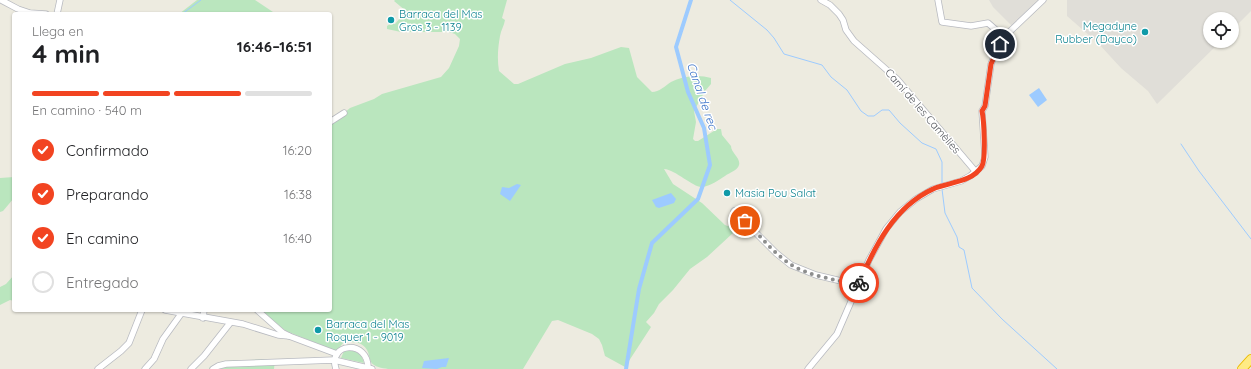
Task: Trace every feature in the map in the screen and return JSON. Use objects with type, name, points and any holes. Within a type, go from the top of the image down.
[{"type":"highway","points":[[1242,369],[1251,359]]},
{"type":"street","points":[[1,0],[27,12]]},
{"type":"street","points":[[57,12],[60,0]]},
{"type":"street","name":"Camí de les Camèlies","points":[[821,0],[830,5],[839,14],[843,20],[846,30],[854,41],[897,79],[976,172]]},
{"type":"street","points":[[938,0],[942,22],[971,26],[988,22],[1004,37]]},
{"type":"street","points":[[808,369],[837,334],[869,260],[886,229],[900,212],[916,199],[933,189],[961,180],[976,172],[982,166],[984,157],[982,111],[985,106],[991,64],[1004,37],[1043,0]]},
{"type":"street","points":[[332,121],[344,113]]},
{"type":"street","points":[[734,211],[776,253],[791,265],[816,275],[858,285]]},
{"type":"street","points":[[98,369],[121,352],[130,342],[141,312]]},
{"type":"street","points":[[173,312],[243,324],[278,335],[289,336]]},
{"type":"street","points":[[203,318],[204,312]]},
{"type":"street","points":[[259,312],[283,333],[337,354]]},
{"type":"street","points":[[145,369],[154,359],[163,339],[181,314]]},
{"type":"street","points":[[191,369],[204,356],[230,322]]},
{"type":"street","points":[[213,369],[226,364],[334,360],[368,369],[368,364],[361,352],[354,347],[344,349],[337,354],[334,360],[335,369]]},
{"type":"street","points":[[312,361],[332,366],[335,369]]},
{"type":"shaded area","points":[[989,0],[1038,0],[1012,26],[993,7]]},
{"type":"shaded area","points":[[1067,0],[1251,0],[1251,11],[1239,23],[1239,12],[1203,12],[1203,48],[1214,48],[1157,104],[1148,91],[1121,68],[1098,43],[1067,16]]},
{"type":"green space","points":[[197,0],[255,0],[273,12],[182,12]]},
{"type":"green space","points":[[507,0],[502,18],[505,20],[499,40],[498,67],[499,71],[514,84],[518,84],[565,64],[591,58],[621,47],[629,48],[637,77],[652,92],[660,90],[671,82],[685,77],[701,76],[711,78],[711,84],[705,91],[694,111],[696,122],[693,139],[698,141],[717,129],[721,129],[722,135],[731,146],[731,149],[739,160],[738,167],[714,183],[702,187],[694,185],[674,172],[664,169],[673,184],[702,203],[725,225],[733,228],[733,233],[707,257],[690,269],[659,304],[654,313],[646,322],[651,327],[625,367],[605,356],[599,339],[592,334],[558,320],[552,321],[523,369],[388,369],[372,364],[367,350],[363,345],[354,342],[344,342],[336,351],[286,331],[262,312],[332,312],[332,123],[350,108],[374,99],[382,94],[441,77],[449,68],[459,46],[460,39],[455,34],[449,32],[401,32],[387,29],[387,26],[390,24],[395,24],[406,11],[394,1]]},
{"type":"green space","points":[[12,177],[12,200],[3,211],[0,212],[0,178]]},
{"type":"green space","points":[[12,277],[12,300],[0,305],[0,287],[6,284]]},
{"type":"green space","points":[[349,349],[359,354],[364,363],[341,358],[344,351]]},
{"type":"green space","points":[[275,359],[274,369],[209,369],[210,367],[224,361]]},
{"type":"water","points":[[1039,88],[1047,100],[1038,107],[1029,95]]},
{"type":"water","points":[[517,184],[521,185],[510,201],[500,194],[502,187],[509,188]]},
{"type":"water","points":[[671,193],[676,199],[674,203],[659,208],[656,207],[652,200]]},
{"type":"water","points":[[449,358],[446,367],[437,369],[422,368],[424,361]]},
{"type":"waterway","points":[[185,12],[201,0]]},
{"type":"waterway","name":"Canal de rec","points":[[626,369],[639,289],[652,243],[698,199],[710,165],[704,128],[688,92],[676,47],[691,0]]},
{"type":"waterway","points":[[730,0],[767,30],[784,54],[822,65],[831,77],[847,90],[861,111],[868,116],[874,116],[882,110],[889,110],[900,123],[922,143],[936,149],[942,162],[942,184]]},
{"type":"waterway","points":[[1181,144],[1199,171],[1251,239]]},
{"type":"waterway","points":[[942,189],[945,213],[957,237],[959,247],[964,250],[972,288],[1002,319],[1057,369]]},
{"type":"way so far","points":[[745,221],[776,253],[791,265],[816,275],[858,285],[859,283]]},
{"type":"place","name":"Barraca del Mas Gros 3 - 1139","points":[[391,20]]},
{"type":"place","name":"Megadyne Rubber (Dayco)","points":[[1145,32]]},
{"type":"place","name":"Masia Pou Salat","points":[[727,193]]},
{"type":"place","name":"Barraca del Mas Roquer 1 - 9019","points":[[318,330]]},
{"type":"route","points":[[859,283],[869,260],[886,229],[900,212],[916,199],[933,189],[970,176],[982,166],[984,157],[982,111],[985,106],[991,64],[1000,44]]}]
